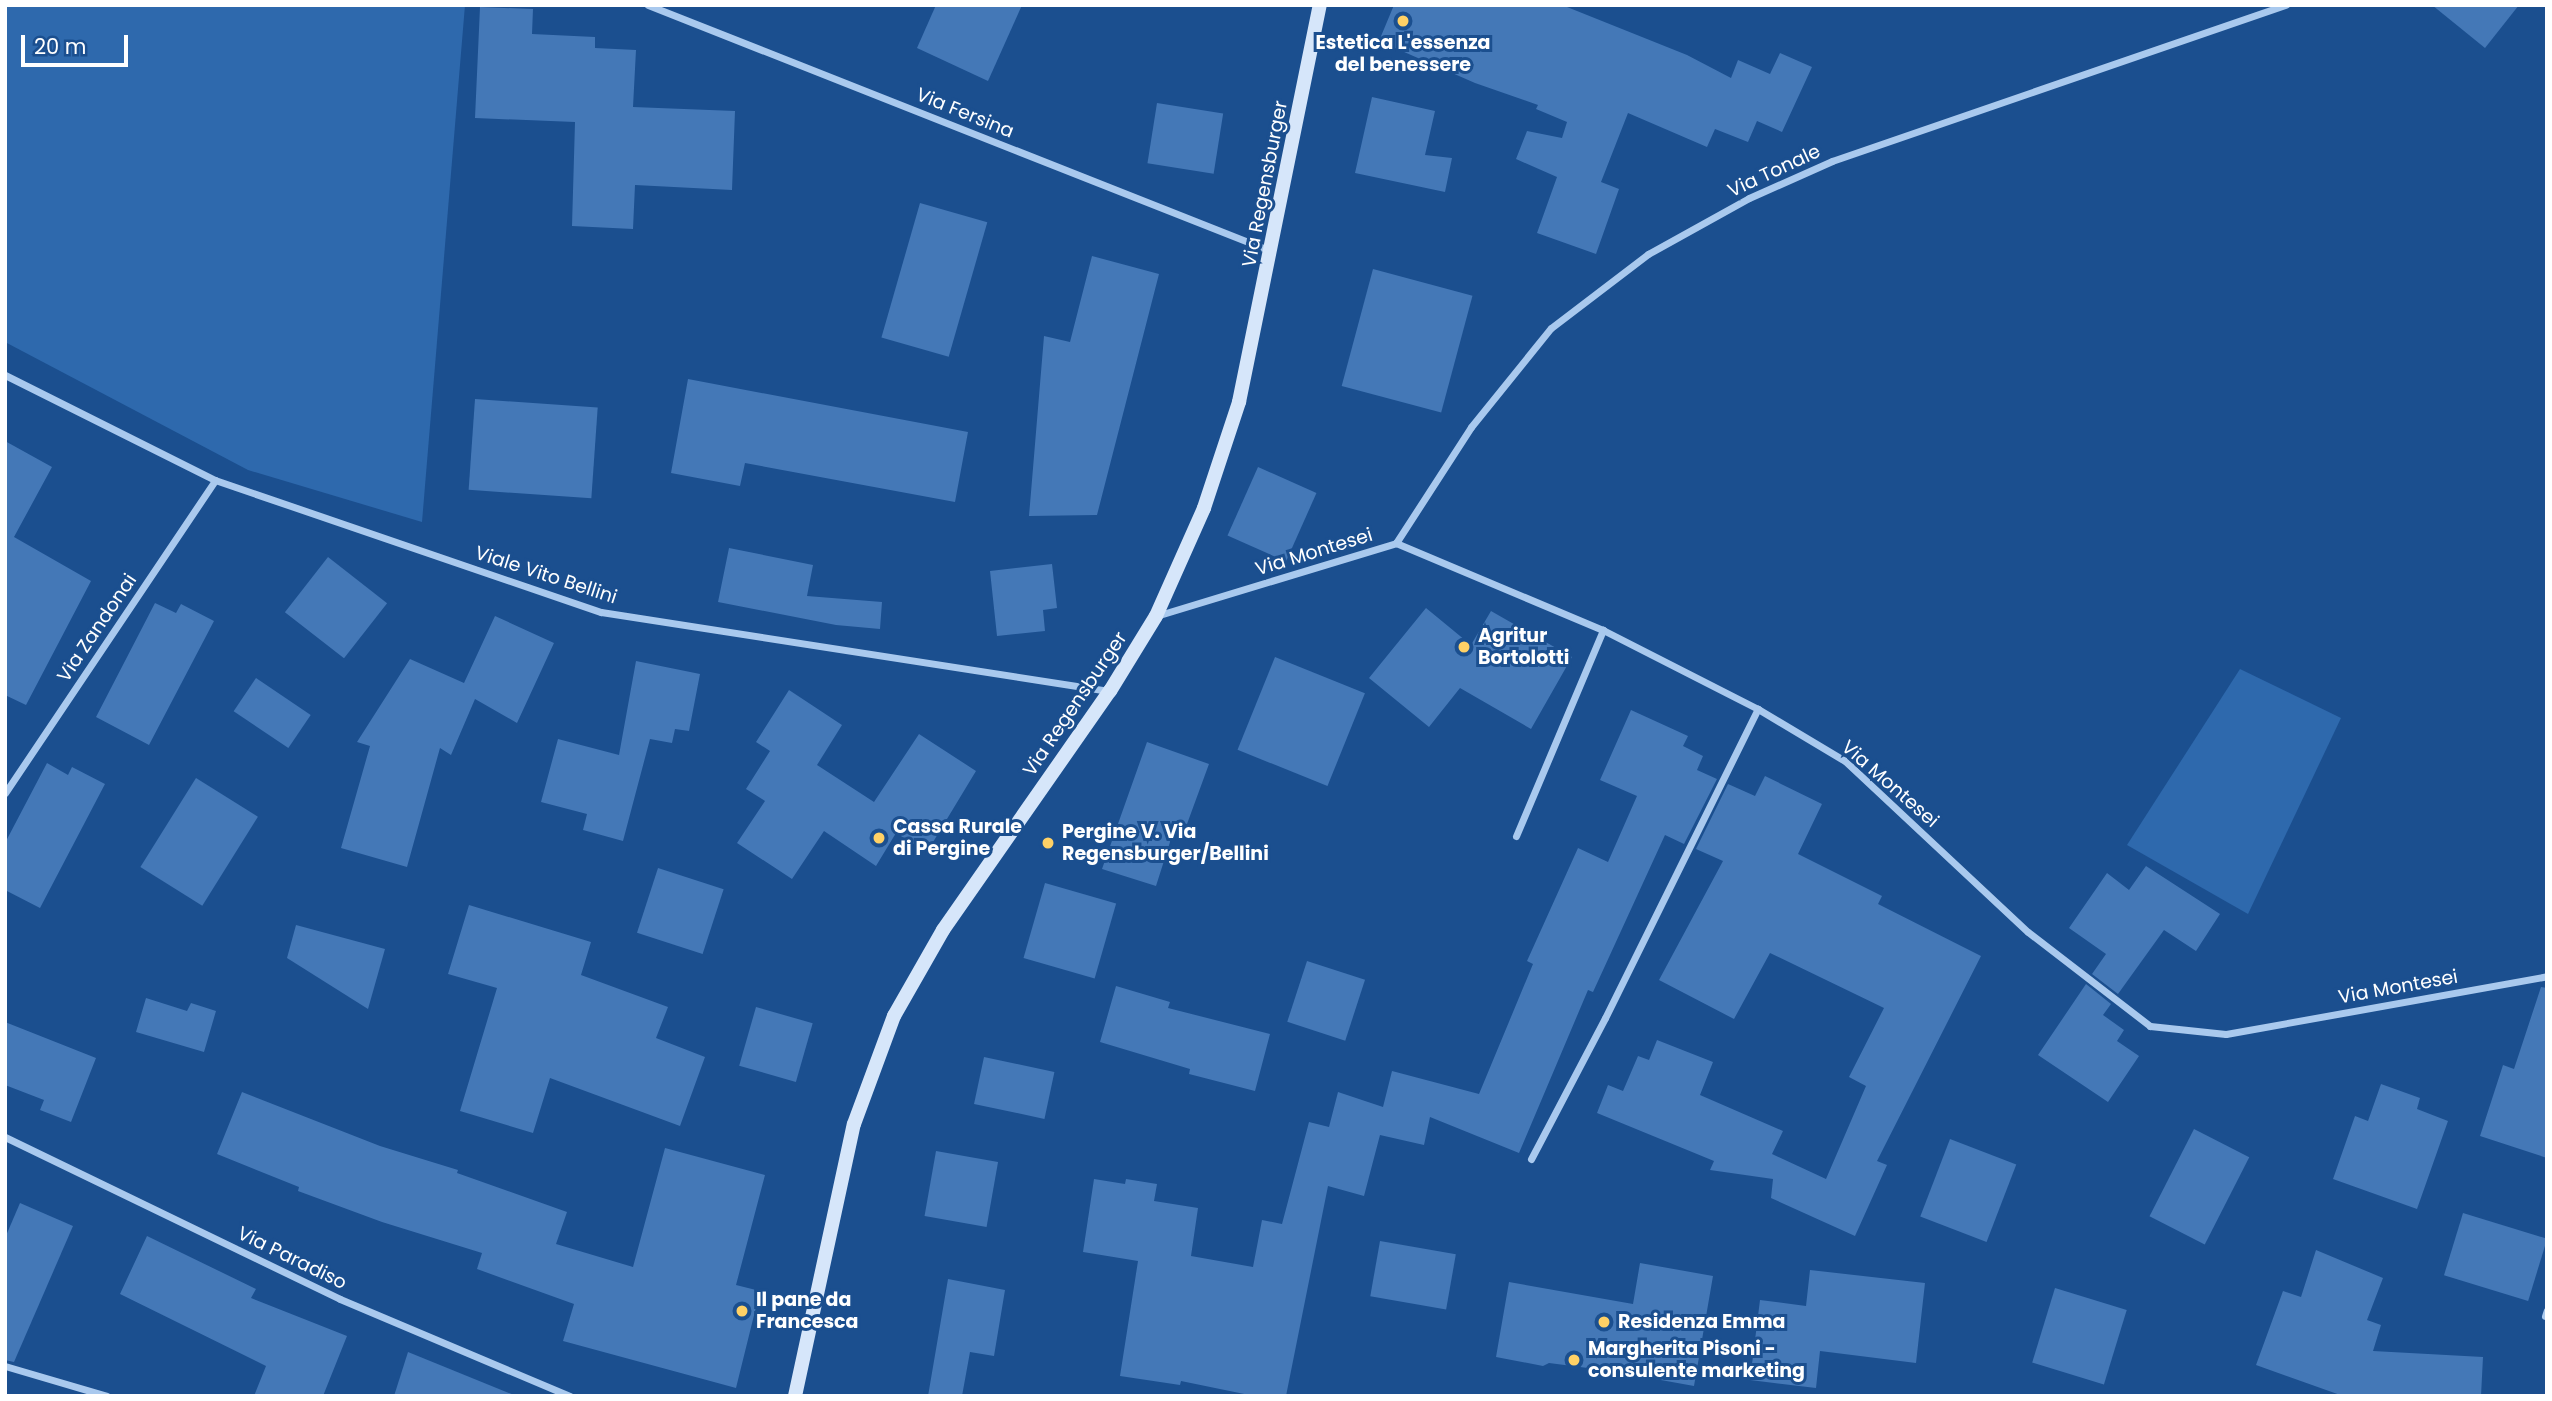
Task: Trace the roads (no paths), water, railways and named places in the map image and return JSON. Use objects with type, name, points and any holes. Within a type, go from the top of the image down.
[{"type":"main road","name":"Via Regensburger","points":[[795,1396],[854,1124],[894,1016],[943,930],[1110,691],[1156,616],[1204,508],[1239,402],[1272,251],[1320,5]]},
{"type":"street","name":"Via Fersina","points":[[648,5],[1272,251]]},
{"type":"street","name":"Via Tonale","points":[[1396,543],[1471,426],[1551,328],[1648,254],[1749,198],[1832,161],[2286,5]]},
{"type":"street","name":"Viale Vito Bellini","points":[[5,375],[215,480],[601,612],[1083,684],[1110,691]]},
{"type":"street","name":"Via Zandonai","points":[[5,793],[215,480]]},
{"type":"street","name":"Via Montesei","points":[[1156,616],[1396,543],[1602,630],[1758,709],[1845,761],[2028,932],[2151,1026],[2226,1034],[2547,976]]},
{"type":"street","points":[[1516,836],[1602,630]]},
{"type":"street","points":[[1531,1158],[1605,1018],[1758,709]]},
{"type":"street","name":"Via Paradiso","points":[[5,1137],[340,1299],[570,1396]]},
{"type":"street","points":[[5,1366],[107,1396]]},
{"type":"place","name":"Estetica L'essenza del benessere","points":[[1403,21]]},
{"type":"place","name":"Agritur Bortolotti","points":[[1464,647]]},
{"type":"place","name":"Cassa Rurale di Pergine","points":[[879,838]]},
{"type":"place","name":"Pergine V. Via Regensburger/Bellini","points":[[1048,843]]},
{"type":"place","name":"Il pane da Francesca","points":[[742,1311]]},
{"type":"place","name":"Residenza Emma","points":[[1604,1322]]},
{"type":"place","name":"Margherita Pisoni - consulente marketing","points":[[1574,1360]]}]
